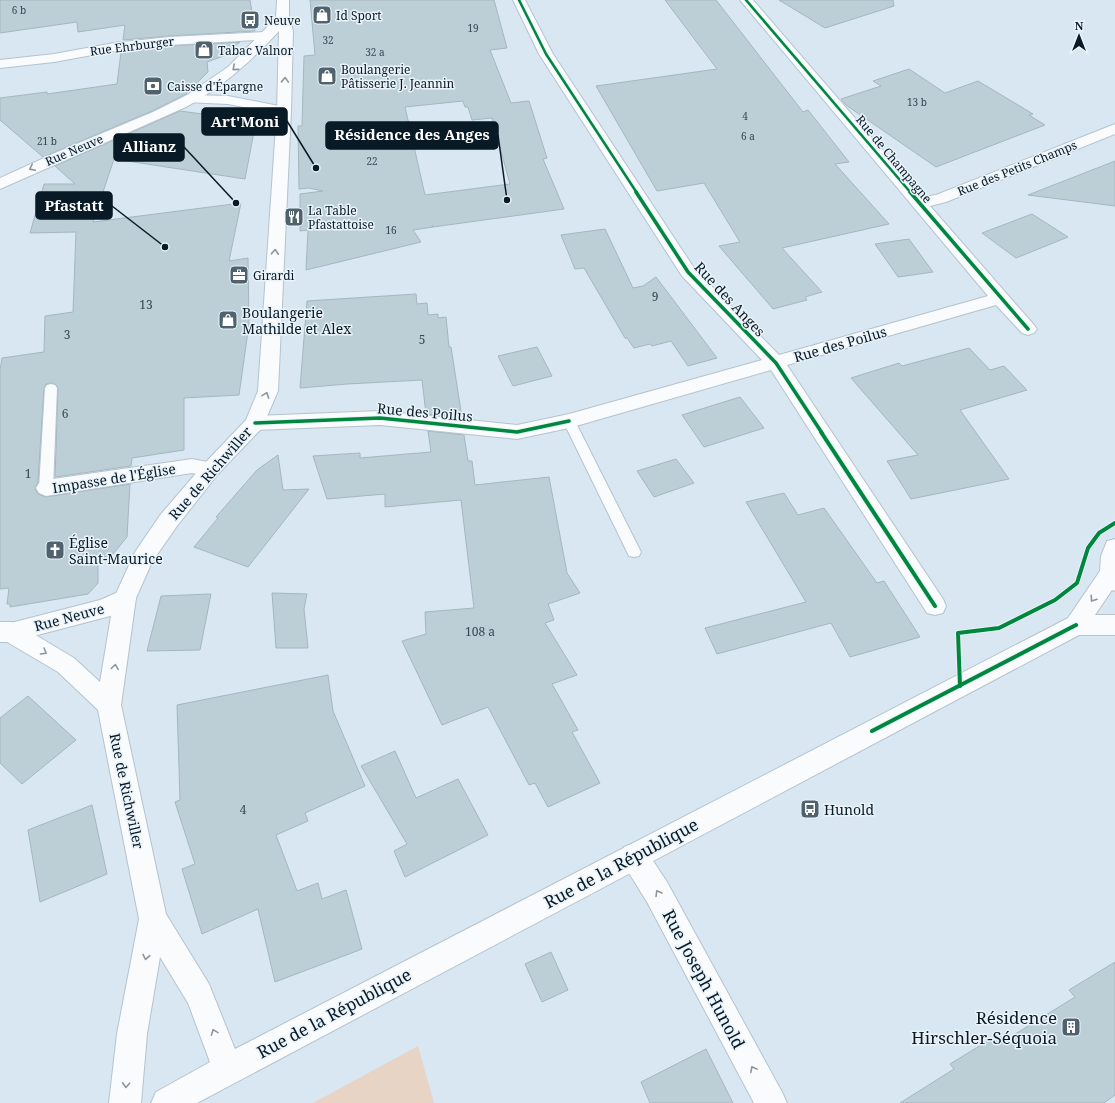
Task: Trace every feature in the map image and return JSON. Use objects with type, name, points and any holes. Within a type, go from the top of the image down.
[{"type":"street","name":"Rue de Richwiller","points":[[228,1069],[199,994],[154,919],[109,705],[125,598],[143,558],[169,520],[211,469],[255,423],[268,391],[284,111],[286,31],[282,20],[283,0]]},
{"type":"street","name":"Rue des Anges","points":[[519,0],[546,54],[688,272],[776,363],[935,606]]},
{"type":"street","name":"Rue de Champagne","points":[[746,0],[918,203],[1028,329]]},
{"type":"street","name":"Rue Neuve","points":[[0,184],[33,167],[159,114],[190,99],[214,84],[236,67],[282,20]]},
{"type":"street","name":"Rue Ehrburger","points":[[0,64],[54,58],[114,47],[169,41],[266,36]]},
{"type":"street","points":[[190,99],[228,100],[284,111]]},
{"type":"street","name":"Rue des Petits Champs","points":[[918,203],[940,199],[1115,129]]},
{"type":"street","name":"Rue des Poilus","points":[[255,423],[380,418],[518,432],[568,421],[1000,298]]},
{"type":"street","name":"Impasse de l'Église","points":[[46,488],[192,466],[211,469]]},
{"type":"street","points":[[1113,577],[1111,556],[1115,547]]},
{"type":"street","name":"Rue de la République","points":[[167,1103],[228,1069],[1076,625],[1113,577]]},
{"type":"street","name":"Rue Neuve","points":[[6,632],[106,608],[125,598]]},
{"type":"street","name":"Rue de la République","points":[[1076,625],[1115,625]]},
{"type":"street","name":"Rue Neuve","points":[[6,632],[66,665],[109,705]]},
{"type":"street","name":"Rue Joseph Hunold","points":[[634,856],[658,892],[771,1103]]},
{"type":"street","name":"Rue de Richwiller","points":[[125,1103],[126,1082],[134,1024],[154,919]]},
{"type":"lane","name":"Impasse de l'Église","points":[[46,488],[51,388]]},
{"type":"lane","points":[[568,421],[634,552]]},
{"type":"shaded area","points":[[418,1046],[434,1103],[313,1103]]},
{"type":"building","points":[[0,0],[250,0],[255,31],[123,40],[125,25],[78,32],[77,22],[0,33]]},
{"type":"building","points":[[310,0],[494,0],[507,48],[490,50],[511,103],[529,101],[547,158],[543,159],[564,209],[413,230],[421,242],[306,270],[308,230],[300,231],[300,194],[323,191],[309,188],[299,189],[298,126],[302,126],[304,56],[315,55]],"holes":[[[463,101],[465,107],[468,107],[472,120],[492,118],[510,184],[425,195],[405,107]]]},
{"type":"building","points":[[665,0],[716,0],[803,112],[808,110],[849,162],[835,164],[889,224],[782,248],[822,292],[805,297],[807,300],[773,309],[719,246],[740,242],[704,183],[657,191],[596,86],[717,69]]},
{"type":"building","points":[[779,0],[893,0],[894,6],[825,28]]},
{"type":"building","points":[[240,42],[231,49],[229,54],[207,62],[208,72],[186,94],[152,111],[43,157],[0,120],[0,98],[47,92],[47,94],[117,84],[121,52],[169,46]]},
{"type":"building","points":[[909,69],[945,93],[978,81],[1033,114],[1029,115],[1045,125],[936,167],[846,105],[841,99],[881,86],[873,81]]},
{"type":"building","points":[[180,111],[256,121],[245,179],[114,159],[93,222],[241,203],[229,261],[248,258],[249,324],[239,395],[184,398],[184,450],[132,458],[131,466],[55,477],[58,388],[55,384],[46,384],[44,388],[38,482],[35,489],[38,494],[46,497],[130,484],[127,537],[113,554],[98,559],[98,583],[88,594],[10,607],[10,604],[7,604],[9,588],[0,589],[0,370],[2,358],[44,352],[45,316],[73,312],[76,232],[30,233],[44,184],[75,184],[55,166]]},
{"type":"building","points":[[1115,161],[1115,206],[1028,195]]},
{"type":"building","points":[[1032,214],[1068,237],[1016,258],[982,233]]},
{"type":"building","points":[[605,229],[633,288],[643,286],[656,277],[717,358],[688,366],[671,341],[652,346],[650,344],[634,348],[627,338],[625,338],[584,268],[575,269],[561,235]]},
{"type":"building","points":[[909,239],[933,272],[898,277],[875,244]]},
{"type":"building","points":[[416,294],[417,304],[427,303],[428,315],[438,314],[438,318],[446,317],[449,347],[451,347],[462,418],[426,414],[422,380],[300,388],[307,301]]},
{"type":"building","points":[[537,347],[552,376],[513,386],[498,356]]},
{"type":"building","points":[[969,348],[990,370],[1004,366],[1027,390],[960,410],[1009,479],[911,499],[887,461],[918,455],[851,378],[899,363],[902,366]]},
{"type":"building","points":[[740,397],[764,428],[704,447],[682,415]]},
{"type":"building","points":[[428,431],[464,435],[468,461],[472,461],[475,485],[549,477],[567,573],[580,593],[548,604],[554,620],[545,623],[577,675],[552,684],[578,730],[572,732],[600,783],[548,807],[535,783],[529,785],[488,707],[442,725],[402,641],[426,634],[425,612],[474,608],[461,500],[385,507],[385,494],[327,499],[313,456],[360,453],[360,458],[431,452]]},
{"type":"building","points":[[278,455],[283,490],[309,489],[248,567],[194,547],[218,518],[216,517],[257,470]]},
{"type":"building","points":[[676,459],[694,483],[654,497],[637,471]]},
{"type":"building","points":[[784,493],[798,515],[824,508],[877,583],[884,581],[920,637],[850,657],[831,623],[717,654],[705,628],[806,602],[746,502]]},
{"type":"building","points":[[272,593],[307,594],[304,609],[308,648],[276,648]]},
{"type":"building","points":[[211,594],[200,650],[147,651],[161,596]]},
{"type":"building","points":[[328,675],[333,711],[365,786],[305,813],[308,821],[276,835],[297,891],[318,883],[322,899],[346,890],[362,949],[275,982],[258,909],[202,934],[182,869],[195,864],[175,802],[180,800],[177,705]]},
{"type":"building","points":[[28,696],[76,740],[22,784],[0,763],[0,718]]},
{"type":"building","points":[[395,751],[416,798],[458,779],[488,835],[405,877],[394,851],[407,844],[361,766]]},
{"type":"building","points":[[92,805],[107,874],[40,902],[28,830]]},
{"type":"building","points":[[551,952],[568,990],[542,1002],[525,964]]},
{"type":"building","name":"Résidence Hirschler-Séquoia","points":[[1115,962],[1115,1095],[1104,1103],[900,1103],[954,1069],[950,1064],[999,1034],[1004,1041],[1075,997],[1069,990]]},
{"type":"building","points":[[706,1049],[733,1103],[650,1103],[641,1082]]},
{"type":"cycle path","points":[[519,0],[546,54],[688,272],[776,363],[935,606]]},
{"type":"cycle path","points":[[746,0],[1028,329]]},
{"type":"cycle path","points":[[255,423],[380,418],[517,432],[569,421]]},
{"type":"cycle path","points":[[960,686],[958,633],[999,628],[1055,600],[1077,583],[1088,548],[1099,533],[1115,523]]},
{"type":"cycle path","points":[[872,731],[1076,625]]},
{"type":"place","name":"Id Sport","points":[[322,15]]},
{"type":"place","name":"Neuve","points":[[250,20]]},
{"type":"place","name":"Tabac Valnor","points":[[204,50]]},
{"type":"place","name":"Boulangerie Pâtisserie J. Jeannin","points":[[327,76]]},
{"type":"place","name":"Caisse d'Épargne","points":[[153,86]]},
{"type":"place","name":"Art'Moni","points":[[316,168]]},
{"type":"place","name":"Résidence des Anges","points":[[507,200]]},
{"type":"place","name":"Allianz","points":[[236,203]]},
{"type":"place","name":"La Table Pfastattoise","points":[[294,217]]},
{"type":"place","name":"Pfastatt","points":[[165,247]]},
{"type":"place","name":"Girardi","points":[[239,275]]},
{"type":"place","name":"Boulangerie Mathilde et Alex","points":[[228,320]]},
{"type":"place","name":"Église Saint-Maurice","points":[[55,550]]},
{"type":"place","name":"Hunold","points":[[810,809]]},
{"type":"place","name":"Résidence Hirschler-Séquoia","points":[[1071,1027]]}]
